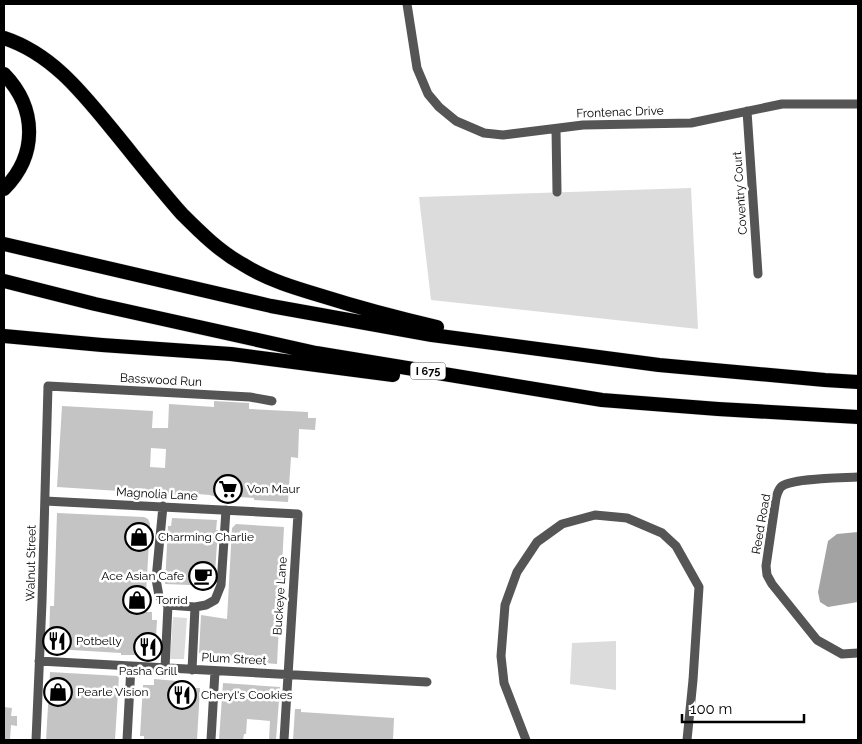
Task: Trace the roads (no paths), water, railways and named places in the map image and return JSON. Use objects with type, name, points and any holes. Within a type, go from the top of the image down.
[{"type":"highway","points":[[4,38],[32,50],[65,75],[182,214],[217,247],[243,265],[270,279],[292,287],[364,309],[530,348]]},
{"type":"highway","points":[[4,74],[16,89],[25,106],[29,131],[25,157],[20,170],[4,189]]},
{"type":"highway","points":[[4,244],[271,306],[432,335],[659,365],[858,382]]},
{"type":"highway","name":"I 675","points":[[4,282],[316,353],[602,400],[858,417]]},
{"type":"highway","points":[[4,336],[231,354],[602,400]]},
{"type":"highway","points":[[4,343],[102,345]]},
{"type":"street","name":"Frontenac Drive","points":[[407,4],[415,60],[428,94],[445,112],[468,127],[494,134],[504,135],[583,124],[691,123],[782,104],[858,104]]},
{"type":"street","name":"Coventry Court","points":[[747,111],[758,274]]},
{"type":"street","points":[[556,129],[557,192]]},
{"type":"street","name":"Basswood Run","points":[[48,386],[250,397],[272,401]]},
{"type":"street","name":"Walnut Street","points":[[36,740],[48,386]]},
{"type":"street","name":"Reed Road","points":[[858,477],[800,480],[788,482],[780,488],[776,498],[766,566],[772,584],[817,640],[842,654],[858,653]]},
{"type":"street","name":"Magnolia Lane","points":[[45,500],[298,514]]},
{"type":"street","points":[[163,506],[156,580],[159,596],[168,605],[194,607],[206,605],[215,600],[222,585],[226,510]]},
{"type":"street","name":"Buckeye Lane","points":[[284,740],[298,514]]},
{"type":"street","points":[[526,740],[504,683],[501,656],[505,605],[517,572],[537,542],[562,524],[595,516],[627,518],[662,533],[676,546],[699,587],[687,740]]},
{"type":"street","points":[[165,668],[168,605]]},
{"type":"street","points":[[192,670],[194,607]]},
{"type":"street","name":"Plum Street","points":[[39,661],[427,682]]},
{"type":"street","points":[[127,740],[131,666]]},
{"type":"street","points":[[211,740],[215,671]]},
{"type":"place","name":"Von Maur","points":[[228,489]]},
{"type":"place","name":"Charming Charlie","points":[[139,537]]},
{"type":"place","name":"Ace Asian Cafe","points":[[203,576]]},
{"type":"place","name":"Torrid","points":[[137,600]]},
{"type":"place","name":"Potbelly","points":[[57,641]]},
{"type":"place","name":"Pasha Grill","points":[[148,647]]},
{"type":"place","name":"Pearle Vision","points":[[58,692]]},
{"type":"place","name":"Cheryl's Cookies","points":[[182,695]]}]
